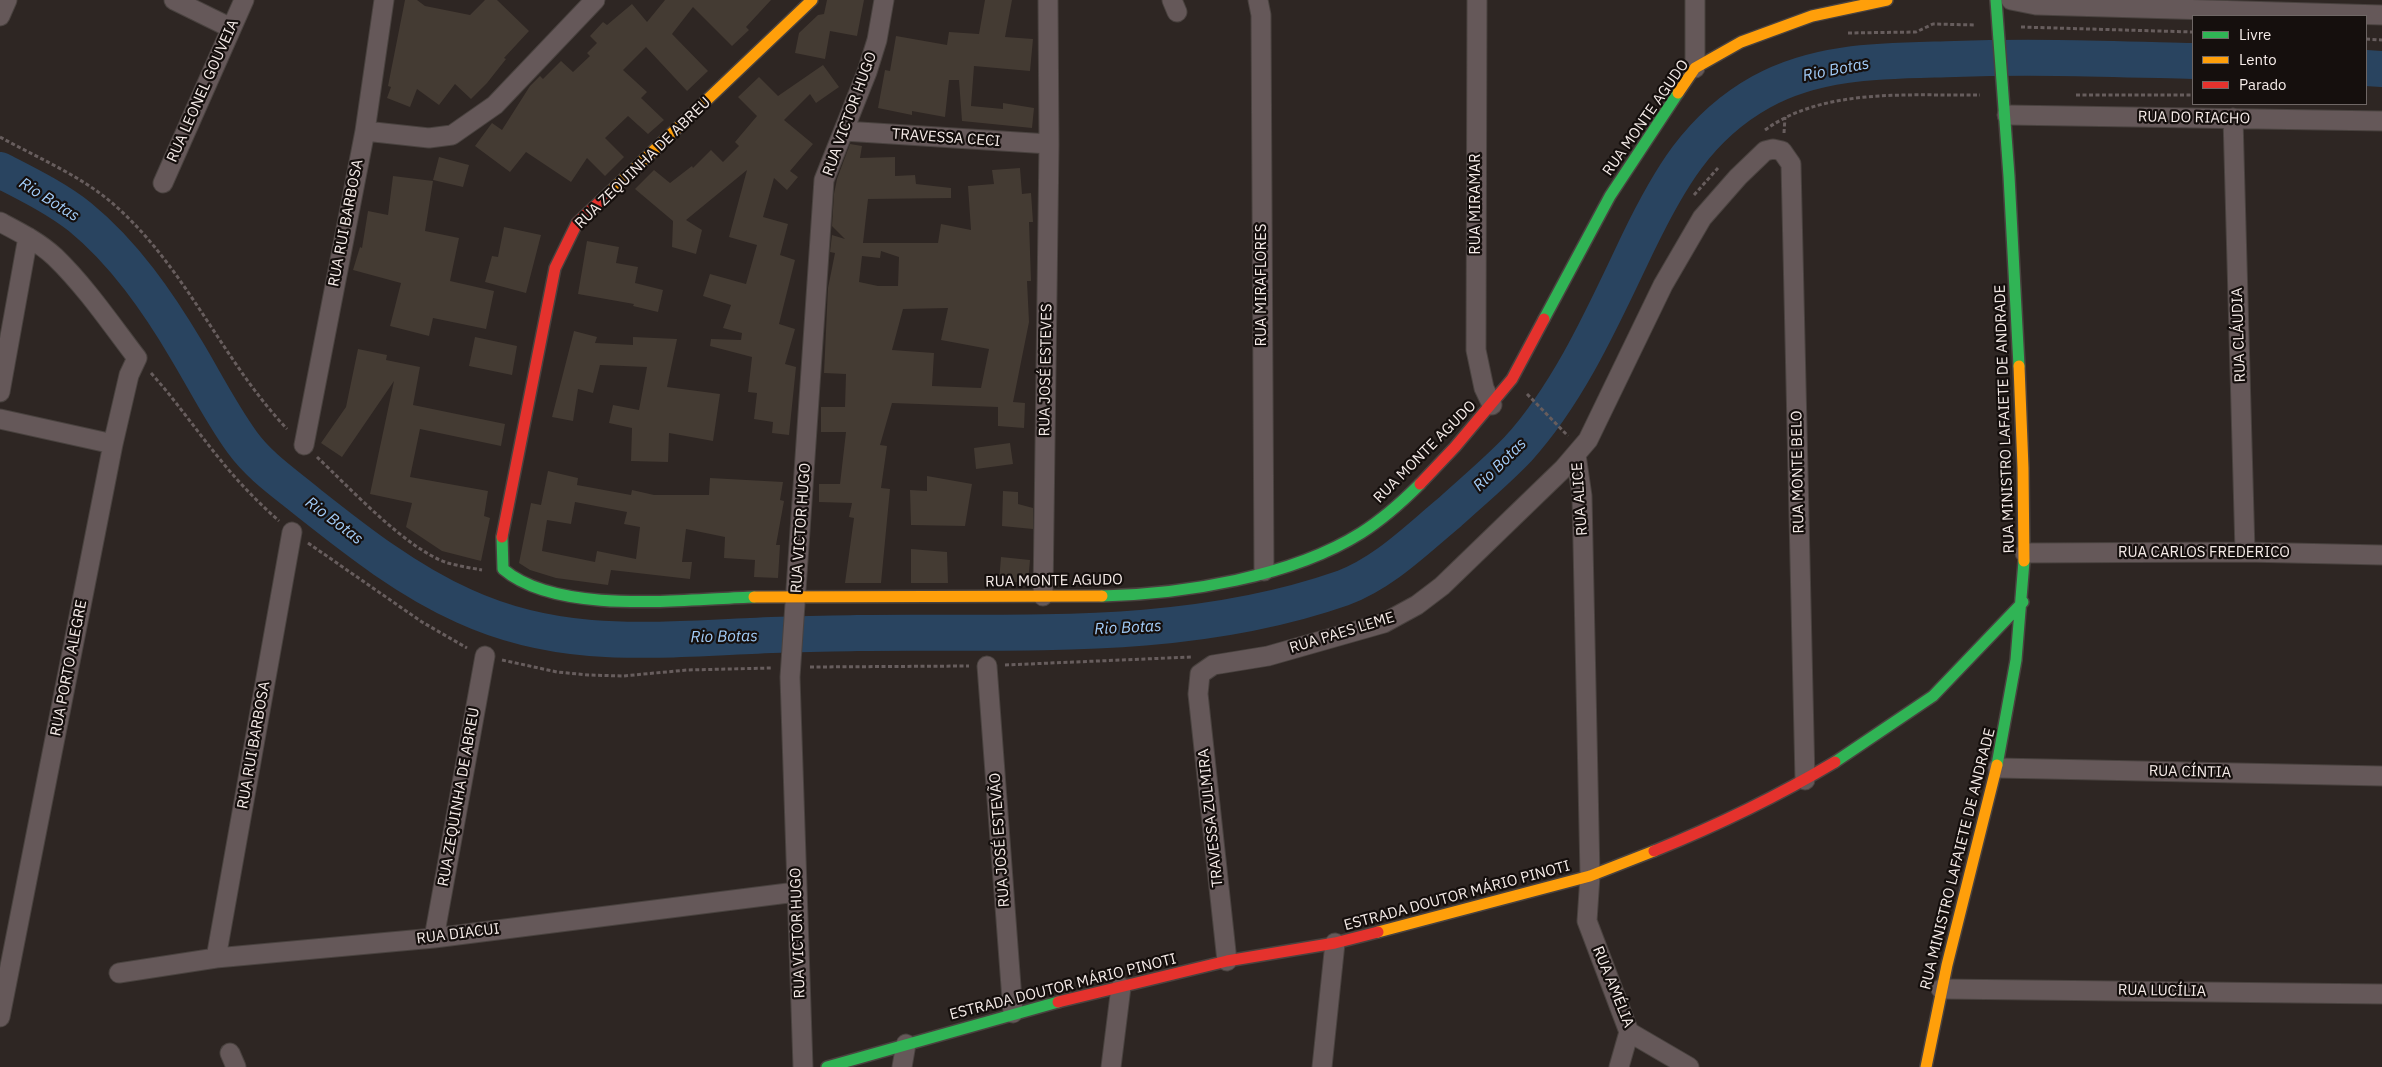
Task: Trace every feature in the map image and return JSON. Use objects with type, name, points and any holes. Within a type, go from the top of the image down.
[{"type":"street","points":[[0,16],[8,0]]},
{"type":"street","points":[[174,0],[231,28]]},
{"type":"street","name":"RUA LEONEL GOUVEIA","points":[[162,183],[244,0]]},
{"type":"street","name":"RUA RUI BARBOSA","points":[[304,445],[365,131],[384,0]]},
{"type":"street","points":[[365,131],[429,138],[452,135],[496,105],[595,0]]},
{"type":"street","name":"RUA ZEQUINHA DE ABREU","points":[[503,569],[501,541],[555,268],[577,223],[812,0]]},
{"type":"street","name":"RUA VICTOR HUGO","points":[[803,1067],[790,677],[824,180],[867,72],[877,40],[884,0]]},
{"type":"street","name":"RUA JOSÉ ESTEVES","points":[[1043,596],[1049,144],[1048,0]]},
{"type":"street","name":"RUA MIRAFLORES","points":[[1258,0],[1261,25],[1264,571]]},
{"type":"street","name":"RUA MIRAMAR","points":[[1477,0],[1476,350],[1484,388],[1492,405]]},
{"type":"street","points":[[1695,0],[1695,68]]},
{"type":"street","name":"RUA MONTE AGUDO","points":[[503,569],[516,582],[568,594],[611,600],[795,604],[847,599],[1043,596],[1177,591],[1200,588],[1264,571],[1310,556],[1358,536],[1396,506],[1439,464],[1492,405],[1512,379],[1610,196],[1695,68],[1741,42],[1812,16],[1887,0]]},
{"type":"street","name":"RUA MINISTRO LAFAIETE DE ANDRADE","points":[[1926,1067],[1941,989],[1998,768],[2016,661],[2023,602],[2025,490],[2007,115],[1996,0]]},
{"type":"street","points":[[2011,0],[2036,5],[2247,5],[2382,15]]},
{"type":"street","name":"RUA DO RIACHO","points":[[2007,115],[2382,121]]},
{"type":"street","name":"RUA CLÁUDIA","points":[[2232,118],[2245,552]]},
{"type":"street","name":"TRAVESSA CECI","points":[[844,131],[1049,144]]},
{"type":"street","name":"RUA ALICE","points":[[1590,876],[1582,496],[1576,455],[1592,433],[1663,285],[1702,218],[1738,177],[1765,151],[1773,149],[1782,151],[1791,164]]},
{"type":"street","name":"RUA MONTE BELO","points":[[1791,164],[1805,780]]},
{"type":"street","points":[[0,222],[28,237],[54,256],[137,358]]},
{"type":"street","points":[[0,392],[28,237]]},
{"type":"street","name":"RUA PORTO ALEGRE","points":[[0,1017],[113,444],[129,374],[137,358]]},
{"type":"street","points":[[0,420],[113,444]]},
{"type":"street","name":"RUA PAES LEME","points":[[1200,674],[1214,665],[1268,656],[1359,631],[1401,615],[1442,586],[1576,455]]},
{"type":"street","name":"RUA RUI BARBOSA","points":[[216,958],[292,532]]},
{"type":"street","name":"RUA CARLOS FREDERICO","points":[[2025,553],[2245,552],[2382,555]]},
{"type":"street","name":"ESTRADA DOUTOR MÁRIO PINOTI","points":[[827,1067],[1013,1013],[1227,961],[1336,944],[1590,876],[1689,837],[1805,780],[1860,746],[1933,696],[2023,602]]},
{"type":"street","name":"RUA ZEQUINHA DE ABREU","points":[[434,938],[485,656]]},
{"type":"street","name":"RUA JOSÉ ESTEVÃO","points":[[987,666],[1013,1013]]},
{"type":"street","name":"TRAVESSA ZULMIRA","points":[[1200,674],[1198,694],[1227,961]]},
{"type":"street","name":"RUA CÍNTIA","points":[[1998,768],[2382,776]]},
{"type":"street","name":"RUA AMÉLIA","points":[[1590,876],[1587,921],[1629,1032],[1689,1067]]},
{"type":"street","name":"RUA DIACUI","points":[[119,973],[216,958],[434,938],[796,892]]},
{"type":"street","points":[[1322,1067],[1336,944]]},
{"type":"street","points":[[1111,1067],[1121,987]]},
{"type":"street","name":"RUA LUCÍLIA","points":[[1941,989],[2382,994]]},
{"type":"street","points":[[1619,1067],[1629,1032]]},
{"type":"street","points":[[902,1067],[906,1044]]},
{"type":"path","points":[[1845,34],[1916,32],[1924,26],[1933,24],[1999,30],[2192,32]]},
{"type":"path","points":[[2367,39],[2382,40]]},
{"type":"path","points":[[0,137],[87,185],[111,202],[134,225],[200,308],[266,407],[390,526],[422,549],[446,563],[482,570],[503,569]]},
{"type":"path","points":[[137,358],[182,409],[222,463],[254,498],[292,532],[422,622],[460,645],[485,656],[557,672],[623,676],[687,670]]},
{"type":"path","points":[[1526,394],[1564,429]]},
{"type":"building","points":[[405,0],[417,0],[425,6],[470,15],[485,0],[497,0],[529,31],[504,58],[506,59],[487,83],[471,99],[455,84],[439,105],[417,89],[410,107],[387,98],[391,87],[388,86]]},
{"type":"building","points":[[665,0],[771,0],[746,27],[749,30],[732,46],[693,7],[672,34],[708,71],[687,91],[646,47],[623,70],[647,92],[641,98],[664,120],[648,134],[628,116],[605,138],[624,157],[605,176],[587,158],[571,182],[526,152],[510,172],[475,146],[492,123],[502,130],[530,86],[540,76],[543,79],[561,61],[573,72],[590,56],[587,53],[597,43],[590,36],[603,22],[607,25],[632,4],[647,22]]},
{"type":"building","points":[[827,0],[864,0],[857,36],[830,31],[825,59],[795,53],[799,33],[818,15],[824,14]]},
{"type":"building","points":[[985,0],[1012,0],[1005,37],[1033,39],[1030,71],[974,66],[971,106],[1003,109],[1003,103],[1034,108],[1032,128],[962,121],[959,80],[949,80],[945,117],[912,111],[912,115],[878,108],[885,70],[890,71],[896,36],[947,45],[949,32],[979,34]]},
{"type":"building","points":[[823,65],[839,87],[816,103],[810,94],[784,120],[813,144],[790,171],[798,177],[787,190],[774,178],[763,217],[788,224],[780,255],[795,260],[779,324],[795,329],[785,364],[796,367],[789,435],[772,433],[773,422],[754,419],[757,393],[748,392],[752,357],[710,346],[711,339],[741,340],[742,333],[723,328],[731,305],[703,296],[710,274],[746,284],[757,245],[729,237],[747,170],[686,220],[702,230],[696,254],[672,247],[673,221],[635,189],[654,170],[670,183],[692,166],[693,168],[711,150],[723,162],[739,146],[735,142],[757,116],[738,97],[759,77],[778,96]]},
{"type":"building","points":[[850,144],[862,146],[860,158],[895,157],[895,176],[915,175],[916,184],[951,188],[951,198],[868,199],[863,243],[938,243],[941,224],[971,230],[968,186],[994,184],[992,170],[1020,168],[1022,194],[1031,193],[1033,222],[1029,222],[1031,281],[1027,281],[1029,322],[1013,402],[1025,403],[1024,428],[998,426],[998,407],[892,403],[880,445],[887,446],[881,488],[890,489],[881,583],[845,583],[854,518],[849,517],[852,503],[819,502],[819,484],[840,484],[846,432],[821,432],[821,407],[845,407],[846,374],[824,373],[828,288],[835,253],[830,252],[832,235],[845,239],[832,226],[837,179]],"holes":[[[881,251],[899,257],[898,286],[878,286],[859,282],[862,256],[880,258]],[[948,308],[941,340],[989,349],[981,388],[932,386],[934,353],[892,350],[903,309]]]},
{"type":"building","points":[[439,157],[469,165],[463,187],[433,180]]},
{"type":"building","points":[[393,176],[433,181],[425,231],[459,238],[450,281],[494,291],[486,329],[433,318],[429,336],[390,326],[401,283],[353,270],[360,247],[362,248],[368,211],[388,215]]},
{"type":"building","points":[[504,227],[541,235],[526,293],[485,282],[492,256],[498,257]]},
{"type":"building","points":[[587,241],[619,247],[616,263],[638,267],[635,283],[663,290],[658,312],[633,306],[634,304],[578,294]]},
{"type":"building","points":[[574,331],[597,337],[595,343],[633,345],[633,337],[677,339],[667,387],[720,394],[713,441],[669,433],[668,462],[631,461],[632,428],[609,423],[613,405],[639,410],[647,367],[600,365],[593,393],[578,389],[573,421],[552,417]]},
{"type":"building","points":[[475,337],[517,346],[512,375],[469,366]]},
{"type":"building","points":[[358,349],[387,355],[386,360],[420,367],[413,405],[505,424],[501,446],[420,429],[410,477],[488,491],[484,516],[490,518],[481,561],[442,551],[406,527],[412,503],[370,494],[394,381],[342,457],[321,443],[346,407]]},
{"type":"building","points":[[1010,443],[1013,464],[976,469],[974,448]]},
{"type":"building","points":[[548,471],[578,478],[577,485],[631,495],[632,490],[654,495],[709,495],[710,478],[783,482],[780,500],[784,501],[776,545],[780,545],[778,578],[754,577],[755,560],[724,558],[725,537],[686,529],[682,562],[692,562],[690,579],[611,570],[608,585],[556,578],[530,570],[519,563],[531,503],[541,505]],"holes":[[[575,502],[627,512],[624,524],[640,527],[636,559],[597,551],[595,562],[542,551],[547,520],[571,524]]]},
{"type":"building","points":[[927,476],[972,484],[965,526],[911,525],[910,490],[927,491]]},
{"type":"building","points":[[1003,491],[1018,492],[1018,504],[1033,508],[1033,529],[1002,526]]},
{"type":"building","points":[[911,549],[947,552],[948,583],[911,583]]},
{"type":"building","points":[[1001,557],[1030,560],[1028,582],[999,582]]},
{"type":"waterway","name":"Rio Botas","points":[[0,170],[71,210],[96,231],[126,262],[164,314],[234,431],[249,451],[265,467],[384,560],[423,585],[464,606],[500,620],[535,630],[570,636],[606,639],[641,640],[857,633],[1102,630],[1163,626],[1224,618],[1284,606],[1343,588],[1358,581],[1373,573],[1412,544],[1502,465],[1537,427],[1585,351],[1649,220],[1673,177],[1702,139],[1719,122],[1761,92],[1807,73],[1855,64],[1880,62],[2014,58],[2192,61]]},
{"type":"waterway","name":"Rio Botas","points":[[2367,68],[2382,69]]},
{"type":"traffic: fast","points":[[1996,0],[2009,176],[2019,366]]},
{"type":"traffic: fast","points":[[1544,319],[1610,196],[1678,93]]},
{"type":"traffic: fast","points":[[1102,596],[1134,595],[1202,587],[1270,572],[1303,561],[1361,533],[1392,510],[1420,484]]},
{"type":"traffic: fast","points":[[502,537],[503,569],[527,584],[556,593],[589,599],[624,601],[754,597]]},
{"type":"traffic: fast","points":[[1997,765],[2016,660],[2024,561]]},
{"type":"traffic: fast","points":[[1835,762],[1933,696],[2023,602]]},
{"type":"traffic: fast","points":[[827,1067],[1058,1002]]},
{"type":"traffic: slow","points":[[609,193],[812,0]]},
{"type":"traffic: slow","points":[[1678,93],[1695,68],[1741,42],[1812,16],[1887,0]]},
{"type":"traffic: slow","points":[[2019,366],[2024,561]]},
{"type":"traffic: slow","points":[[754,597],[1102,596]]},
{"type":"traffic: slow","points":[[1926,1067],[1947,965],[1997,765]]},
{"type":"traffic: slow","points":[[1378,932],[1590,876],[1654,851]]},
{"type":"traffic: jam","points":[[502,537],[555,268],[577,223],[609,193]]},
{"type":"traffic: jam","points":[[1420,484],[1455,447],[1512,379],[1544,319]]},
{"type":"traffic: jam","points":[[1654,851],[1746,810],[1835,762]]},
{"type":"traffic: jam","points":[[1058,1002],[1227,961],[1335,943],[1378,932]]}]
